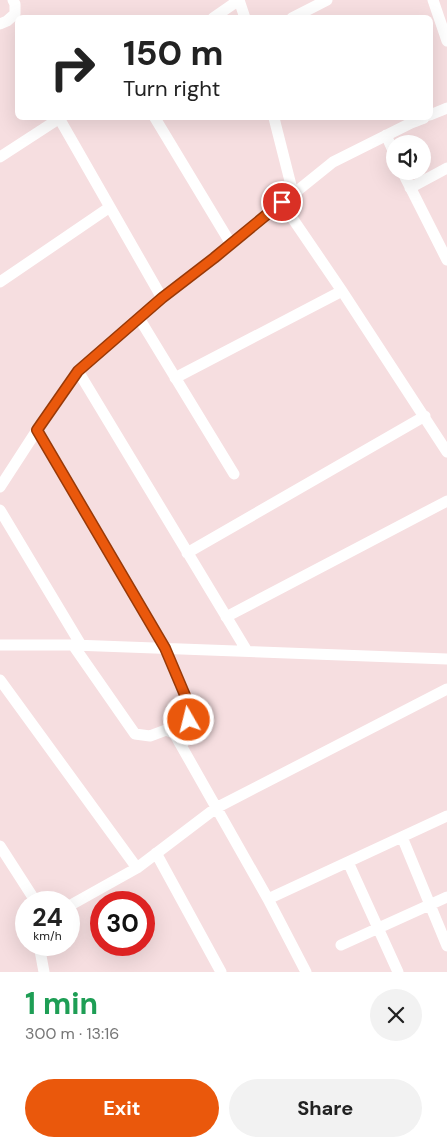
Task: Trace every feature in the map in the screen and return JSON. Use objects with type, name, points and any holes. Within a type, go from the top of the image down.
[{"type":"street","points":[[0,24],[15,14],[13,0]]},
{"type":"street","points":[[217,15],[239,0],[244,15]]},
{"type":"street","points":[[298,15],[328,0]]},
{"type":"street","points":[[433,0],[447,41]]},
{"type":"street","points":[[433,114],[447,108]]},
{"type":"street","points":[[0,157],[57,120]]},
{"type":"street","points":[[61,120],[162,298]]},
{"type":"street","points":[[156,120],[231,244]]},
{"type":"street","points":[[275,120],[293,193]]},
{"type":"street","points":[[2,477],[78,371],[162,298],[332,162],[420,120]]},
{"type":"street","points":[[410,188],[447,168]]},
{"type":"street","points":[[406,180],[447,260]]},
{"type":"street","points":[[282,202],[447,452]]},
{"type":"street","points":[[0,282],[110,207]]},
{"type":"street","points":[[175,378],[342,291]]},
{"type":"street","points":[[139,318],[234,474]]},
{"type":"street","points":[[78,371],[247,651]]},
{"type":"street","points":[[187,553],[425,416]]},
{"type":"street","points":[[37,430],[165,648],[187,700],[189,720],[182,746]]},
{"type":"street","points":[[226,617],[447,501]]},
{"type":"street","points":[[0,510],[77,645],[135,734],[150,736],[166,730],[174,732],[268,899],[306,972]]},
{"type":"street","points":[[0,645],[77,645],[447,659]]},
{"type":"street","points":[[0,680],[137,868]]},
{"type":"street","points":[[80,900],[137,868],[216,808],[447,689]]},
{"type":"street","points":[[268,899],[447,816]]},
{"type":"street","points":[[402,837],[447,946]]},
{"type":"street","points":[[0,846],[29,891]]},
{"type":"street","points":[[156,854],[221,972]]},
{"type":"street","points":[[348,862],[398,972]]},
{"type":"street","points":[[341,945],[447,897]]},
{"type":"street","points":[[41,956],[44,972]]},
{"type":"route","points":[[189,720],[187,700],[165,648],[37,430],[78,371],[162,298],[282,202]]}]
